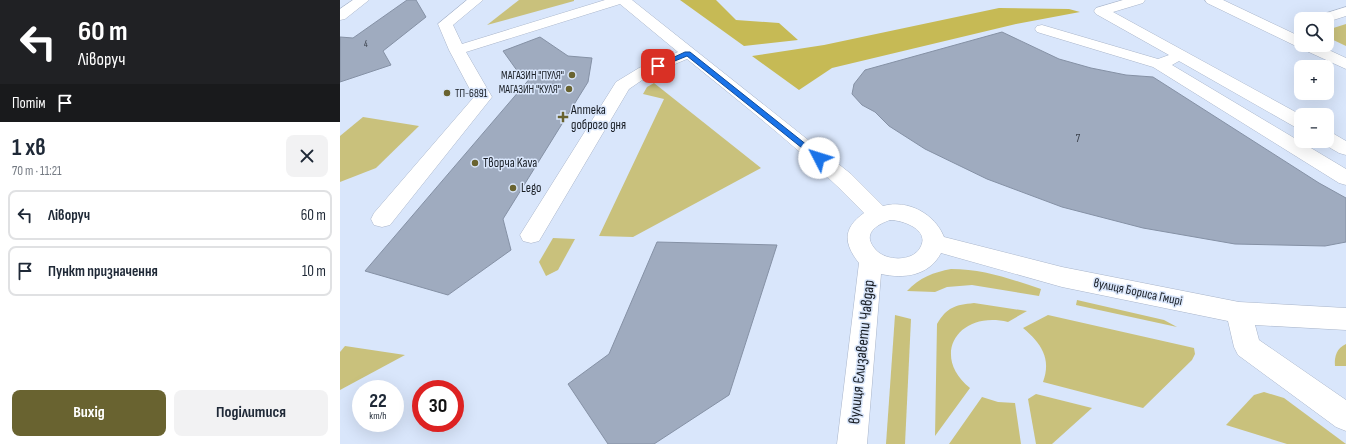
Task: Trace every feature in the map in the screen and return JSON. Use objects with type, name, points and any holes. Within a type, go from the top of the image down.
[{"type":"street","points":[[340,16],[362,0]]},
{"type":"street","points":[[382,218],[482,97],[445,24],[476,0]]},
{"type":"street","points":[[457,50],[621,0],[783,128],[838,174],[878,214]]},
{"type":"street","points":[[1138,0],[1101,11],[1294,119]]},
{"type":"street","points":[[1212,0],[1294,40]]},
{"type":"street","points":[[1334,15],[1346,11]]},
{"type":"street","points":[[1280,33],[1294,28]]},
{"type":"street","points":[[1042,29],[1159,64],[1346,178]]},
{"type":"street","points":[[1320,52],[1346,64]]},
{"type":"street","points":[[531,235],[622,86],[645,71],[688,53]]},
{"type":"street","points":[[1159,64],[1182,56]]},
{"type":"street","points":[[1334,142],[1346,149]]},
{"type":"street","points":[[900,212],[920,220],[928,226],[934,243],[931,251],[925,259],[916,265],[905,268],[893,268],[881,265],[871,260],[862,252],[858,244],[858,234],[862,226],[869,219],[878,214],[900,212]]},
{"type":"street","name":"вулиця Бориса Гмирі","points":[[934,243],[1062,276],[1238,313],[1346,320]]},
{"type":"street","name":"вулиця Єлизавети Чавдар","points":[[852,444],[871,260]]},
{"type":"street","points":[[1238,313],[1247,347],[1346,417]]},
{"type":"shaded area","points":[[519,0],[574,0],[574,1],[487,25]]},
{"type":"shaded area","points":[[680,0],[716,0],[736,20],[779,23],[798,40],[744,46]]},
{"type":"shaded area","points":[[999,8],[1069,9],[1080,12],[1016,24],[832,68],[799,90],[752,56],[824,45]]},
{"type":"shaded area","points":[[1346,24],[1346,46],[1334,40],[1334,28]]},
{"type":"shaded area","points":[[654,83],[761,168],[633,237],[599,236],[664,99],[643,94],[647,87]]},
{"type":"shaded area","points":[[363,117],[419,126],[376,168],[340,182],[340,136]]},
{"type":"shaded area","points":[[553,238],[575,239],[558,270],[546,276],[539,262]]},
{"type":"shaded area","points":[[951,269],[963,269],[986,273],[1008,278],[1041,289],[1039,296],[972,285],[947,287],[935,292],[907,291],[927,276]]},
{"type":"shaded area","points":[[1077,300],[1164,320],[1177,327],[1076,305]]},
{"type":"shaded area","points":[[974,303],[1027,311],[1008,322],[990,320],[975,323],[963,329],[955,338],[951,350],[952,362],[958,375],[970,388],[935,436],[937,324],[948,310],[957,306]]},
{"type":"shaded area","points":[[895,315],[911,319],[905,444],[886,444]]},
{"type":"shaded area","points":[[1048,315],[1194,348],[1195,354],[1192,360],[1143,408],[1043,382],[1046,366],[1043,352],[1035,340],[1023,328]]},
{"type":"shaded area","points":[[1346,344],[1346,366],[1335,366],[1337,353],[1340,348]]},
{"type":"shaded area","points":[[345,346],[405,355],[359,380],[352,380],[352,384],[340,390],[340,352]]},
{"type":"shaded area","points":[[1264,392],[1284,398],[1346,444],[1287,444],[1226,425],[1254,395]]},
{"type":"shaded area","points":[[1036,394],[1092,408],[1052,444],[1036,444],[1028,399]]},
{"type":"shaded area","points":[[982,397],[998,402],[1015,403],[1021,444],[949,444]]},
{"type":"building","points":[[407,0],[416,0],[426,17],[383,51],[391,65],[340,82],[340,37],[353,38]]},
{"type":"building","points":[[1002,32],[1059,59],[1091,68],[1126,75],[1153,77],[1319,183],[1346,198],[1346,242],[1325,246],[1235,244],[1143,228],[1062,207],[987,179],[925,149],[889,126],[875,112],[862,105],[852,94],[854,84],[865,70]]},
{"type":"building","points":[[540,37],[568,56],[592,58],[588,82],[503,219],[511,250],[448,295],[365,271],[532,76],[523,79],[503,51]]},
{"type":"building","points":[[657,242],[777,245],[729,395],[654,444],[608,444],[568,384],[609,354]]},
{"type":"place","name":"МАГАЗИН \"ПУЛЯ\"","points":[[572,75]]},
{"type":"place","name":"МАГАЗИН \"КУЛЯ\"","points":[[569,89]]},
{"type":"place","name":"ТП-6891","points":[[447,93]]},
{"type":"place","name":"Аптека доброго дня","points":[[563,117]]},
{"type":"place","name":"Творча Kava","points":[[475,163]]},
{"type":"place","name":"Lego","points":[[513,188]]},
{"type":"route","points":[[658,66],[688,53],[819,158]]}]
